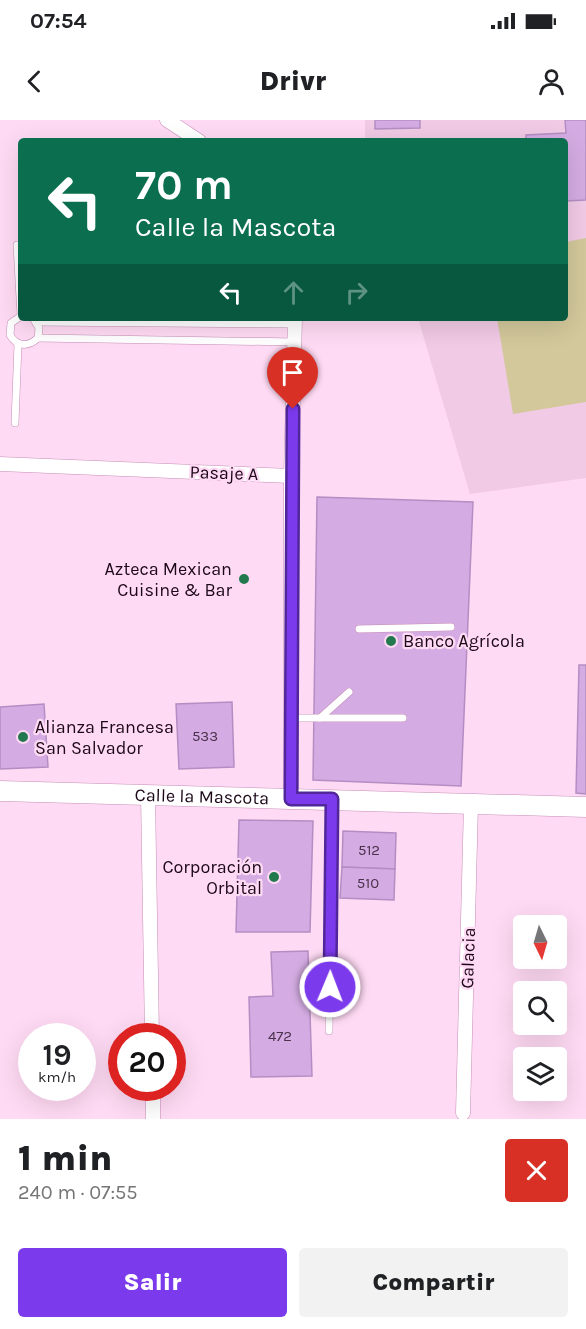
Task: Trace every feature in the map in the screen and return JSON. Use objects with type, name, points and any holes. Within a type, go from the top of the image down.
[{"type":"main road","name":"Calle la Mascota","points":[[0,791],[586,807]]},
{"type":"street","points":[[167,120],[194,138]]},
{"type":"street","points":[[291,799],[291,476],[295,321]]},
{"type":"street","name":"Pasaje A","points":[[0,464],[291,476]]},
{"type":"street","points":[[148,796],[152,1023]]},
{"type":"street","name":"Galacia","points":[[463,1113],[471,804]]},
{"type":"street","points":[[153,1101],[153,1119]]},
{"type":"lane","points":[[17,245],[18,263]]},
{"type":"lane","points":[[15,423],[18,344],[10,335],[10,328],[11,323],[18,318]]},
{"type":"lane","points":[[35,321],[38,338]]},
{"type":"lane","points":[[18,344],[29,344],[38,338],[295,342]]},
{"type":"lane","points":[[359,630],[452,627]]},
{"type":"lane","points":[[320,718],[349,692]]},
{"type":"lane","points":[[291,718],[403,718]]},
{"type":"lane","points":[[329,1031],[332,799]]},
{"type":"shaded area","points":[[365,120],[586,120],[586,478],[470,494],[419,321],[568,321],[568,138],[365,138]]},
{"type":"shaded area","points":[[586,238],[586,402],[513,414],[498,321],[568,321],[568,242]]},
{"type":"building","points":[[375,120],[420,120],[420,128],[375,129]]},
{"type":"building","points":[[565,120],[586,120],[586,200],[568,201],[568,138],[526,138],[526,135],[566,133]]},
{"type":"building","name":"Banco Agrícola","points":[[317,497],[473,502],[461,786],[313,780]]},
{"type":"building","points":[[579,665],[586,665],[586,794],[576,793]]},
{"type":"building","points":[[232,702],[234,767],[179,769],[176,704]]},
{"type":"building","name":"Alianza Francesa San Salvador","points":[[44,704],[48,767],[0,769],[0,707]]},
{"type":"building","name":"Corporación Orbital","points":[[239,820],[313,821],[310,932],[236,932]]},
{"type":"building","points":[[343,831],[396,833],[395,869],[342,867]]},
{"type":"building","points":[[342,867],[395,869],[394,900],[340,898]]},
{"type":"building","points":[[308,951],[312,1076],[251,1077],[249,997],[273,996],[271,952]]},
{"type":"place","name":"Azteca Mexican Cuisine & Bar","points":[[244,579]]},
{"type":"place","name":"Banco Agrícola","points":[[391,641]]},
{"type":"place","name":"Alianza Francesa San Salvador","points":[[23,737]]},
{"type":"place","name":"Corporación Orbital","points":[[274,877]]},
{"type":"route","points":[[293,409],[291,799],[332,799],[330,987]]}]
